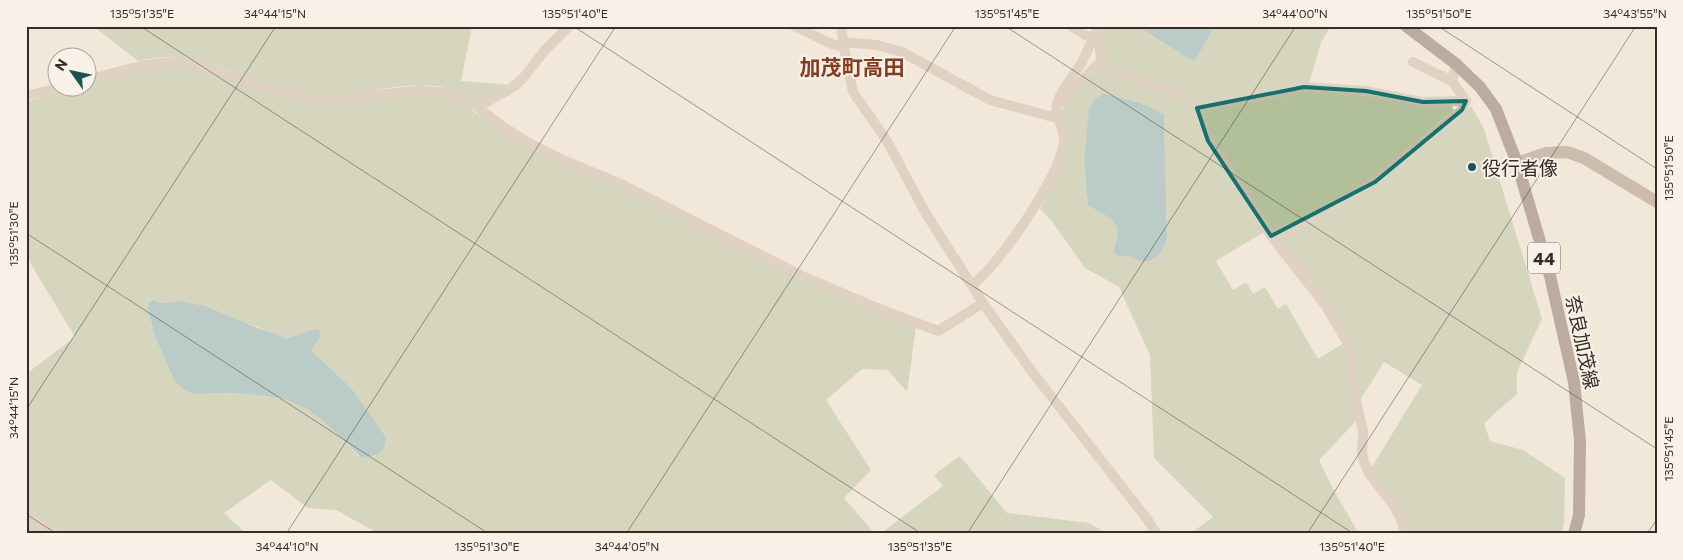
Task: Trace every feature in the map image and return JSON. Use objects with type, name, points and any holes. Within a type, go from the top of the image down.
[{"type":"main road","name":"奈良加茂線","points":[[1406,26],[1456,64],[1480,87],[1496,109],[1517,163],[1550,276],[1574,382],[1580,441],[1579,515],[1574,534]]},
{"type":"main road","points":[[1517,163],[1546,152],[1566,152],[1584,158],[1657,202]]},
{"type":"street","points":[[477,107],[516,84],[524,77],[545,50],[570,26]]},
{"type":"street","points":[[794,26],[832,44],[877,45],[902,52],[990,100],[1060,119]]},
{"type":"street","points":[[841,26],[853,92],[887,141],[924,212],[984,303],[1034,373],[1157,534]]},
{"type":"street","points":[[1071,26],[1092,39]]},
{"type":"street","points":[[972,285],[981,279],[998,260],[1036,206],[1061,154],[1064,140],[1056,109],[1058,101],[1082,62],[1098,27]]},
{"type":"street","points":[[1098,27],[1101,61],[1109,69],[1190,99],[1197,108],[1208,141],[1271,236],[1326,306],[1348,344],[1356,401],[1363,431],[1362,452],[1364,462],[1370,475],[1394,506],[1401,519],[1405,534]]},
{"type":"street","points":[[1056,109],[1101,61]]},
{"type":"street","points":[[98,77],[146,64],[188,62],[307,98],[340,99],[428,90],[445,93],[477,107],[504,128],[561,159],[619,183],[800,275],[882,310],[938,331],[984,303]]},
{"type":"street","points":[[1413,62],[1452,81],[1466,101]]},
{"type":"street","points":[[1452,81],[1456,64]]},
{"type":"street","points":[[1197,108],[1304,87],[1366,91],[1422,102],[1466,101]]},
{"type":"street","points":[[26,96],[48,91]]},
{"type":"street","points":[[1271,236],[1298,225],[1375,182],[1462,110],[1466,101]]},
{"type":"street","points":[[26,513],[53,531],[61,534]]},
{"type":"highlighted area","points":[[1304,87],[1366,91],[1423,102],[1466,101],[1462,110],[1375,182],[1271,236],[1208,141],[1197,108]]},
{"type":"green space","points":[[93,26],[431,26],[434,28],[436,26],[472,26],[461,81],[511,85],[479,103],[447,89],[420,85],[340,95],[308,94],[203,62],[182,58],[160,57],[138,61]]},
{"type":"green space","points":[[1102,26],[1137,26],[1194,62],[1215,26],[1331,26],[1321,42],[1309,84],[1199,104],[1110,67],[1104,60]]},
{"type":"green space","points":[[186,65],[308,102],[428,93],[446,95],[500,128],[618,187],[916,327],[907,392],[888,370],[862,369],[826,400],[871,470],[844,498],[875,534],[379,534],[336,510],[308,508],[271,480],[224,513],[247,534],[70,534],[58,529],[26,509],[26,374],[75,337],[26,256],[26,102],[48,95],[48,98],[98,98],[98,80],[149,66]],"holes":[[[157,301],[161,303],[179,301],[278,334],[286,340],[314,329],[321,337],[312,351],[351,388],[376,456],[360,457],[323,421],[305,408],[282,398],[237,393],[193,394],[174,380],[155,337],[148,310]]]},
{"type":"green space","points":[[1100,66],[1176,96],[1191,105],[1222,167],[1264,232],[1216,261],[1233,290],[1246,282],[1253,294],[1265,287],[1278,309],[1286,304],[1318,359],[1344,343],[1357,420],[1319,460],[1359,534],[1190,534],[1213,517],[1154,458],[1150,355],[1119,287],[1085,268],[1051,220],[1040,209],[1062,159],[1067,133],[1062,110],[1069,98]],"holes":[[[1103,93],[1143,104],[1164,114],[1167,239],[1159,255],[1152,260],[1143,261],[1132,256],[1113,252],[1117,227],[1114,222],[1088,205],[1084,162],[1087,139]]]},
{"type":"green space","points":[[1307,89],[1452,106],[1454,110],[1373,178],[1324,208],[1272,232],[1210,140],[1201,108]]},
{"type":"green space","points":[[1471,106],[1484,129],[1542,319],[1517,372],[1517,394],[1484,423],[1490,441],[1523,450],[1565,478],[1562,534],[1407,534],[1370,470],[1422,385],[1384,362],[1358,403],[1350,344],[1274,237],[1328,211],[1460,118]]},
{"type":"green space","points":[[960,456],[1007,513],[1089,523],[1107,534],[880,534],[943,486],[934,475]]},
{"type":"green space","points":[[26,517],[52,534],[26,534]]},
{"type":"water","points":[[1137,26],[1215,26],[1194,62]]},
{"type":"water","points":[[1103,93],[1142,104],[1164,114],[1167,239],[1161,252],[1151,261],[1141,261],[1128,256],[1118,257],[1113,252],[1117,227],[1114,222],[1088,205],[1084,162],[1089,110],[1094,100]]},
{"type":"water","points":[[154,300],[161,303],[179,301],[205,306],[257,328],[278,334],[286,339],[314,329],[319,330],[321,337],[312,351],[351,388],[385,436],[383,451],[376,455],[361,457],[323,421],[305,408],[282,398],[237,393],[193,394],[181,387],[174,380],[155,337],[148,310],[149,302]]},
{"type":"place","name":"役行者像","points":[[1472,167]]},
{"type":"district","name":"加茂町高田","points":[[852,66]]}]
